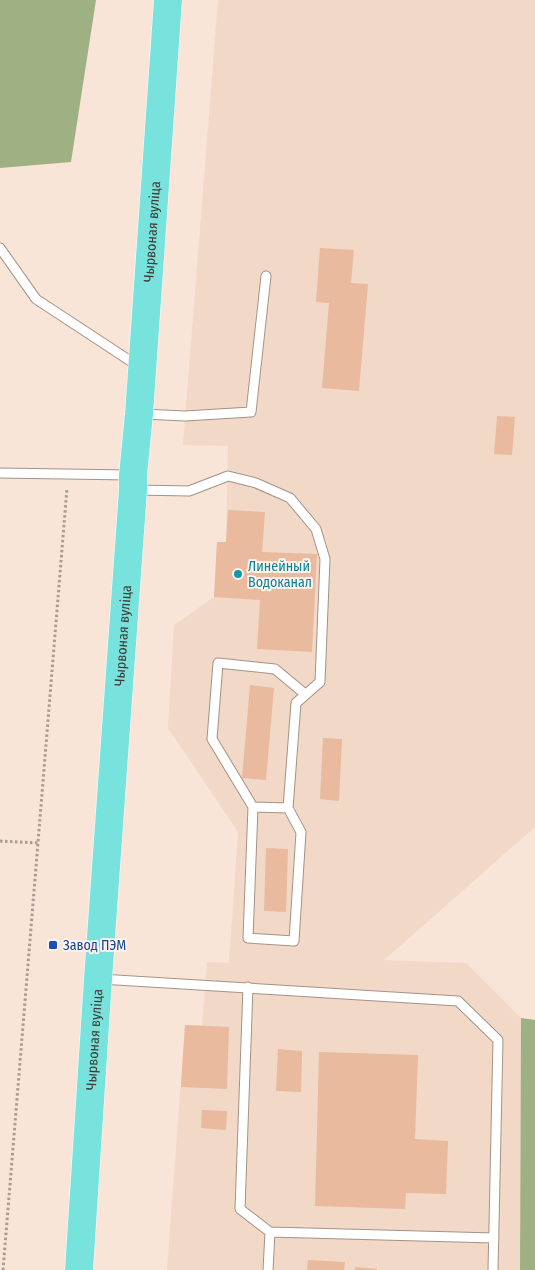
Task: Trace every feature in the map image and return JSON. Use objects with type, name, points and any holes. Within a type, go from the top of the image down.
[{"type":"main road","name":"Чырвоная вуліца","points":[[79,1270],[168,0]]},
{"type":"lane","points":[[0,248],[36,299],[142,369]]},
{"type":"lane","points":[[139,414],[185,416],[251,412],[266,276]]},
{"type":"lane","points":[[0,473],[68,474],[189,491],[228,476],[256,483],[290,498],[316,529],[325,559],[320,682],[296,703],[288,808],[301,832],[294,941],[248,938],[253,807],[212,739],[218,663],[275,669],[305,694]]},
{"type":"lane","points":[[253,807],[288,808]]},
{"type":"lane","points":[[98,979],[458,1001],[498,1040],[493,1270]]},
{"type":"lane","points":[[248,987],[240,1209],[270,1232],[494,1238]]},
{"type":"lane","points":[[268,1270],[270,1232]]},
{"type":"path","points":[[3,1270],[2,1254],[68,474]]},
{"type":"path","points":[[0,841],[38,843]]},
{"type":"shaded area","points":[[218,0],[535,0],[535,827],[384,960],[466,963],[521,1018],[520,1270],[167,1270],[185,1025],[202,1025],[207,962],[229,963],[238,832],[168,728],[174,625],[214,597],[217,542],[226,542],[228,446],[183,445]]},
{"type":"green space","points":[[0,0],[96,0],[71,162],[0,168]]},
{"type":"green space","points":[[521,1018],[535,1020],[535,1270],[520,1270]]},
{"type":"building","points":[[320,248],[354,250],[351,283],[368,284],[359,391],[322,388],[329,303],[316,302]]},
{"type":"building","points":[[497,416],[515,417],[512,455],[494,454]]},
{"type":"building","points":[[228,510],[265,512],[262,552],[317,554],[312,652],[257,649],[260,600],[214,597],[217,542],[226,542]]},
{"type":"building","points":[[250,685],[274,688],[266,780],[242,778]]},
{"type":"building","points":[[323,738],[342,739],[339,801],[320,799]]},
{"type":"building","points":[[266,848],[288,849],[286,912],[264,911]]},
{"type":"building","points":[[185,1025],[229,1027],[227,1089],[181,1087]]},
{"type":"building","points":[[278,1049],[302,1051],[301,1092],[276,1091]]},
{"type":"building","points":[[319,1052],[418,1055],[415,1139],[448,1141],[446,1194],[406,1193],[405,1209],[315,1206]]},
{"type":"building","points":[[202,1110],[227,1111],[226,1130],[201,1128]]},
{"type":"building","points":[[308,1260],[345,1262],[344,1270],[307,1270]]},
{"type":"building","points":[[355,1267],[377,1269],[377,1270],[355,1270]]},
{"type":"place","name":"Линейный Водоканал","points":[[238,574]]},
{"type":"place","name":"Завод ПЭМ","points":[[53,945]]}]
